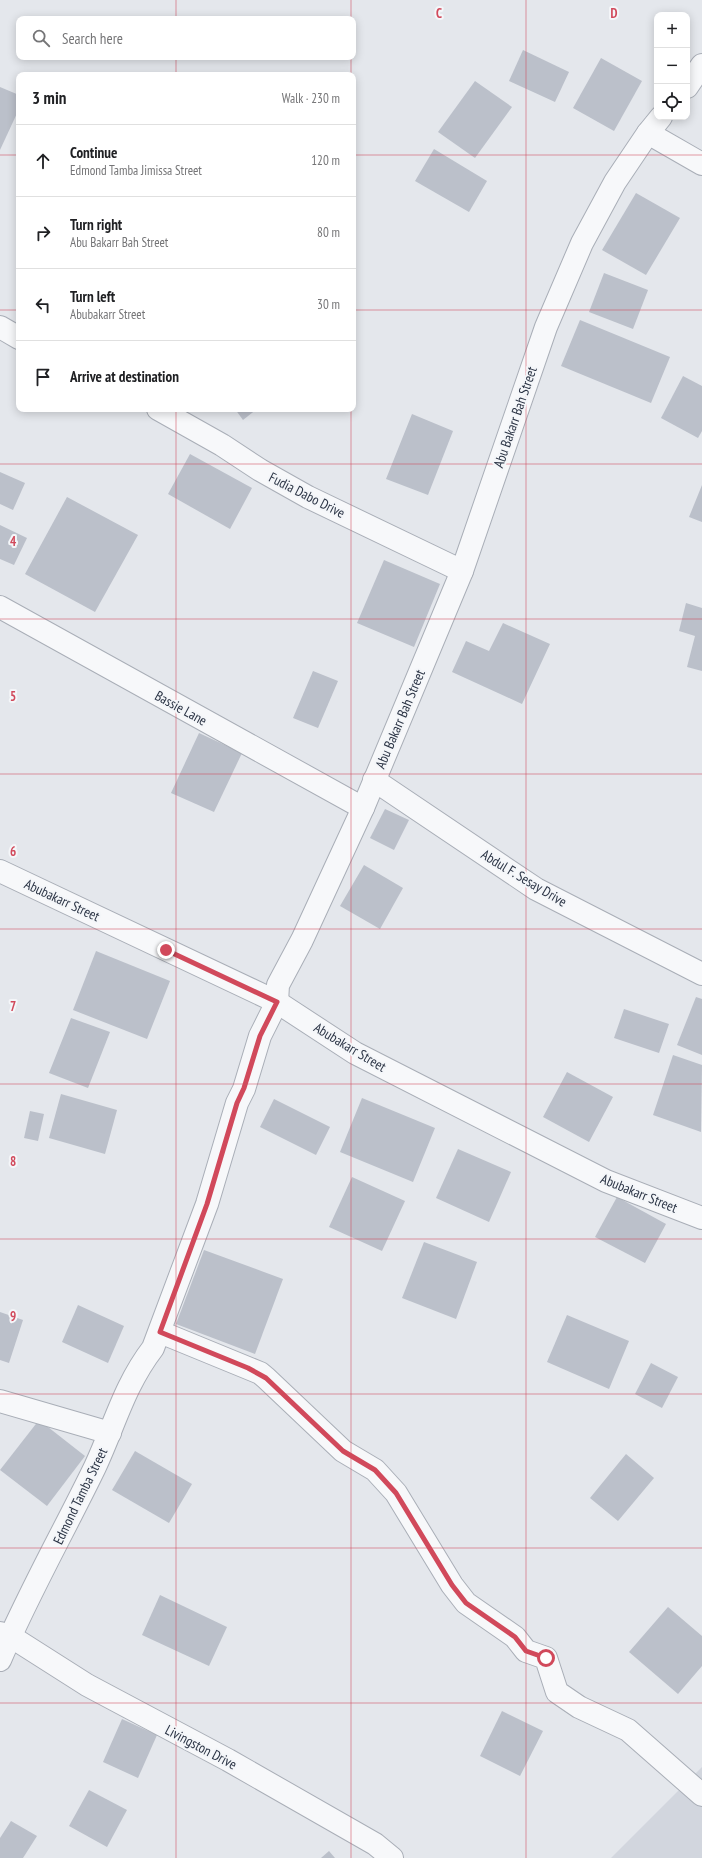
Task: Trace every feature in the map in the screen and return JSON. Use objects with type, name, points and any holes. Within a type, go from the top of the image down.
[{"type":"street","points":[[688,84],[702,66]]},
{"type":"street","points":[[655,125],[702,164]]},
{"type":"street","name":"Abu Bakarr Bah Street","points":[[160,1332],[207,1204],[237,1103],[244,1088],[260,1036],[277,1002],[278,985],[302,940],[363,808],[462,571],[546,327],[582,243],[615,182],[655,125]]},
{"type":"street","points":[[0,327],[16,336]]},
{"type":"street","name":"Fudia Dabo Drive","points":[[163,412],[308,497],[462,571]]},
{"type":"street","name":"Bassie Lane","points":[[0,607],[363,808]]},
{"type":"street","name":"Abdul F. Sesay Drive","points":[[374,780],[536,889],[702,974]]},
{"type":"street","name":"Abubakarr Street","points":[[0,871],[277,1002],[355,1053],[606,1181],[702,1218]]},
{"type":"street","points":[[160,1332],[260,1373],[343,1451],[375,1470],[396,1493],[452,1585],[466,1603],[515,1637],[526,1651],[546,1658],[557,1692],[579,1707],[628,1730],[702,1795]]},
{"type":"street","name":"Edmond Tamba Street","points":[[0,1660],[5,1635],[76,1506],[110,1433],[121,1403],[139,1366],[153,1348],[160,1332]]},
{"type":"street","points":[[0,1401],[110,1433]]},
{"type":"street","name":"Livingston Drive","points":[[5,1635],[87,1685],[228,1760],[375,1844],[392,1858]]},
{"type":"shaded area","points":[[702,1767],[702,1858],[611,1858]]},
{"type":"building","points":[[523,50],[569,72],[555,102],[509,81]]},
{"type":"building","points":[[601,58],[642,81],[614,131],[573,108]]},
{"type":"building","points":[[475,81],[512,107],[475,158],[438,132]]},
{"type":"building","points":[[0,87],[16,94],[16,115],[0,150]]},
{"type":"building","points":[[434,149],[487,181],[469,212],[415,181]]},
{"type":"building","points":[[636,193],[680,218],[646,275],[602,250]]},
{"type":"building","points":[[604,273],[648,290],[633,329],[589,312]]},
{"type":"building","points":[[580,320],[670,357],[651,403],[561,366]]},
{"type":"building","points":[[683,376],[702,386],[702,431],[698,438],[661,418]]},
{"type":"building","points":[[237,412],[253,412],[243,420]]},
{"type":"building","points":[[412,414],[453,431],[428,495],[386,479]]},
{"type":"building","points":[[190,454],[252,488],[230,529],[168,494]]},
{"type":"building","points":[[0,472],[25,483],[13,510],[0,504]]},
{"type":"building","points":[[702,485],[702,522],[689,517]]},
{"type":"building","points":[[67,497],[138,535],[95,612],[25,574]]},
{"type":"building","points":[[0,525],[27,538],[14,565],[0,559]]},
{"type":"building","points":[[384,560],[440,584],[414,647],[357,623]]},
{"type":"building","points":[[686,603],[702,608],[702,671],[687,667],[695,636],[679,631]]},
{"type":"building","points":[[503,623],[550,644],[522,704],[452,672],[466,641],[489,651]]},
{"type":"building","points":[[313,671],[338,681],[318,728],[293,718]]},
{"type":"building","points":[[199,733],[242,753],[214,812],[171,793]]},
{"type":"building","points":[[385,809],[409,820],[394,850],[370,838]]},
{"type":"building","points":[[364,865],[403,888],[380,929],[340,906]]},
{"type":"building","points":[[96,951],[170,981],[147,1039],[73,1010]]},
{"type":"building","points":[[696,997],[702,999],[702,1055],[677,1045]]},
{"type":"building","points":[[624,1009],[669,1024],[659,1053],[614,1038]]},
{"type":"building","points":[[71,1018],[110,1032],[88,1088],[49,1073]]},
{"type":"building","points":[[673,1055],[702,1065],[701,1132],[653,1115]]},
{"type":"building","points":[[567,1072],[613,1097],[589,1142],[543,1117]]},
{"type":"building","points":[[61,1094],[117,1110],[105,1154],[49,1138]]},
{"type":"building","points":[[362,1098],[435,1128],[413,1182],[340,1152]]},
{"type":"building","points":[[274,1099],[330,1127],[316,1155],[260,1127]]},
{"type":"building","points":[[30,1111],[44,1114],[38,1141],[24,1138]]},
{"type":"building","points":[[458,1149],[511,1172],[489,1222],[436,1198]]},
{"type":"building","points":[[352,1177],[405,1201],[382,1251],[329,1227]]},
{"type":"building","points":[[617,1197],[666,1224],[645,1263],[595,1237]]},
{"type":"building","points":[[424,1242],[477,1262],[456,1319],[402,1298]]},
{"type":"building","points":[[204,1250],[283,1279],[255,1354],[176,1324]]},
{"type":"building","points":[[78,1305],[124,1326],[108,1363],[62,1342]]},
{"type":"building","points":[[0,1312],[23,1320],[9,1363],[0,1360]]},
{"type":"building","points":[[567,1315],[629,1341],[609,1389],[547,1362]]},
{"type":"building","points":[[651,1363],[678,1377],[662,1408],[635,1394]]},
{"type":"building","points":[[39,1420],[85,1456],[47,1506],[0,1470]]},
{"type":"building","points":[[135,1451],[192,1484],[169,1523],[112,1490]]},
{"type":"building","points":[[626,1454],[654,1478],[618,1521],[590,1498]]},
{"type":"building","points":[[160,1595],[227,1627],[209,1666],[142,1635]]},
{"type":"building","points":[[668,1607],[702,1636],[702,1666],[678,1694],[629,1652]]},
{"type":"building","points":[[502,1711],[543,1731],[520,1776],[480,1756]]},
{"type":"building","points":[[122,1719],[157,1735],[138,1778],[103,1762]]},
{"type":"building","points":[[89,1790],[127,1810],[107,1847],[69,1826]]},
{"type":"building","points":[[11,1821],[37,1836],[23,1858],[0,1858],[0,1838]]},
{"type":"building","points":[[329,1851],[335,1858],[321,1858]]},
{"type":"route","points":[[166,950],[277,1002],[260,1036],[244,1088],[232,1118],[207,1204],[160,1332],[260,1373],[343,1451],[375,1470],[396,1493],[452,1585],[466,1603],[515,1637],[526,1651],[546,1658]]}]
